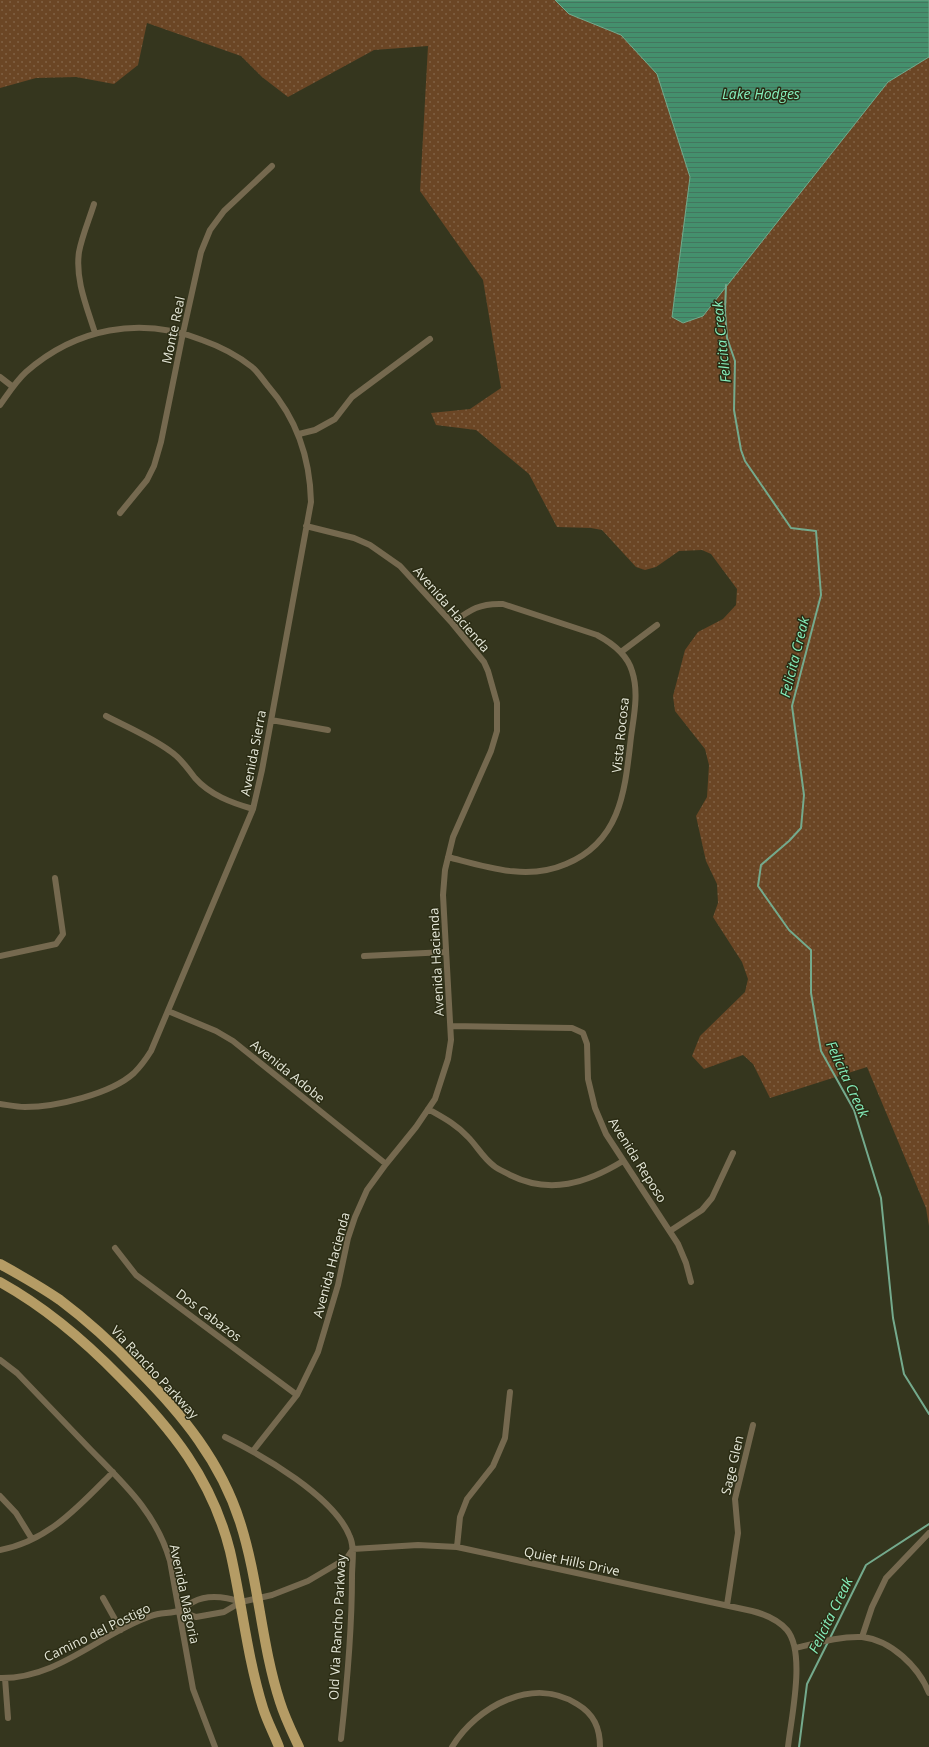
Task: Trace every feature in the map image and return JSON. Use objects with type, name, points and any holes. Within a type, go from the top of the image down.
[{"type":"main road","name":"Via Rancho Parkway","points":[[0,1264],[58,1299],[90,1323],[183,1418],[199,1439],[227,1489],[240,1521],[258,1599],[270,1665],[280,1703],[299,1747]]},
{"type":"main road","points":[[0,1282],[28,1299],[80,1337],[141,1398],[176,1437],[199,1475],[223,1526],[241,1602],[253,1667],[263,1709],[279,1747]]},
{"type":"street","name":"Monte Real","points":[[120,513],[146,480],[154,466],[161,442],[201,252],[210,230],[224,211],[272,166]]},
{"type":"street","points":[[94,204],[78,260],[80,283],[95,333]]},
{"type":"street","name":"Avenida Sierra","points":[[0,405],[25,372],[58,348],[95,333],[137,326],[160,328],[183,333],[221,347],[252,368],[281,400],[299,434],[311,479],[311,502],[253,809],[151,1051],[142,1065],[117,1085],[67,1102],[25,1107],[0,1104]]},
{"type":"street","points":[[299,434],[315,430],[334,418],[352,397],[430,339]]},
{"type":"street","points":[[0,377],[13,387]]},
{"type":"street","name":"Avenida Hacienda","points":[[253,1451],[297,1395],[318,1352],[338,1285],[348,1238],[355,1217],[367,1190],[416,1127],[435,1099],[448,1059],[451,1026],[443,895],[445,870],[453,838],[491,750],[496,731],[497,703],[484,662],[452,623],[400,566],[370,545],[354,538],[306,526]]},
{"type":"street","name":"Vista Rocosa","points":[[448,857],[502,870],[524,873],[548,870],[567,864],[598,843],[615,819],[624,792],[636,687],[632,669],[621,652],[609,641],[597,635],[503,604],[489,603],[472,608],[452,623]]},
{"type":"street","points":[[621,652],[657,624]]},
{"type":"street","points":[[106,716],[170,751],[185,763],[195,778],[215,795],[233,803],[253,809]]},
{"type":"street","points":[[271,720],[328,730]]},
{"type":"street","points":[[0,956],[56,944],[63,934],[55,878]]},
{"type":"street","points":[[364,956],[446,952]]},
{"type":"street","name":"Avenida Adobe","points":[[168,1011],[216,1031],[233,1041],[386,1164]]},
{"type":"street","name":"Avenida Reposo","points":[[451,1026],[572,1028],[583,1033],[587,1044],[588,1079],[595,1108],[606,1134],[670,1232],[686,1262],[691,1282]]},
{"type":"street","points":[[428,1108],[457,1126],[483,1156],[495,1167],[518,1179],[541,1185],[564,1186],[575,1184],[623,1161]]},
{"type":"street","points":[[670,1232],[702,1210],[712,1198],[733,1153]]},
{"type":"street","name":"Dos Cabazos","points":[[114,1248],[136,1275],[297,1395]]},
{"type":"street","name":"Avenida Magoria","points":[[0,1360],[17,1373],[131,1490],[152,1518],[166,1547],[180,1611],[193,1689],[215,1747]]},
{"type":"street","points":[[456,1547],[460,1517],[467,1499],[493,1466],[503,1444],[510,1392]]},
{"type":"street","name":"Sage Glen","points":[[726,1605],[738,1533],[735,1499],[753,1425]]},
{"type":"street","name":"Old Via Rancho Parkway","points":[[225,1437],[253,1451],[315,1493],[340,1517],[351,1537],[353,1549],[352,1598],[341,1739]]},
{"type":"street","points":[[0,1550],[32,1539],[49,1531],[65,1520],[113,1472]]},
{"type":"street","points":[[0,1496],[16,1513],[32,1539]]},
{"type":"street","points":[[862,1637],[872,1607],[886,1578],[929,1533]]},
{"type":"street","name":"Quiet Hills Drive","points":[[353,1549],[418,1545],[456,1547],[767,1615],[787,1630],[796,1648],[798,1665],[788,1747]]},
{"type":"street","points":[[180,1611],[196,1617],[224,1612],[241,1602],[272,1595],[308,1580],[347,1558],[353,1549]]},
{"type":"street","points":[[180,1611],[195,1601],[222,1596],[241,1602]]},
{"type":"street","points":[[104,1598],[121,1630]]},
{"type":"street","name":"Camino del Postigo","points":[[2,1678],[30,1675],[54,1667],[151,1615],[180,1611]]},
{"type":"street","points":[[796,1648],[832,1639],[862,1637],[874,1640],[899,1653],[913,1665],[929,1693]]},
{"type":"street","points":[[2,1678],[8,1718]]},
{"type":"street","points":[[452,1747],[459,1735],[506,1700],[525,1693],[550,1692],[568,1698],[584,1708],[594,1719],[599,1731],[600,1747]]},
{"type":"shaded area","points":[[0,0],[555,0],[569,14],[621,35],[657,73],[690,177],[672,316],[703,316],[888,82],[929,57],[929,1226],[926,1208],[867,1067],[770,1098],[753,1064],[743,1055],[704,1069],[692,1056],[700,1036],[745,992],[748,979],[742,962],[713,917],[718,903],[717,884],[706,861],[696,816],[707,797],[709,765],[705,749],[675,711],[673,696],[685,650],[698,632],[723,619],[736,605],[737,589],[711,554],[702,550],[679,551],[656,567],[645,570],[636,567],[602,530],[591,528],[557,527],[529,474],[476,430],[436,425],[431,413],[470,409],[501,388],[483,280],[420,191],[428,46],[374,50],[288,97],[262,77],[241,56],[147,23],[138,65],[114,84],[76,77],[36,78],[0,88]]},
{"type":"water","name":"Lake Hodges","points":[[555,0],[929,0],[929,57],[888,82],[703,316],[683,323],[672,317],[690,177],[657,74],[621,35],[569,14]]},
{"type":"waterway","name":"Felicita Creak","points":[[726,285],[725,311],[727,338],[735,361],[734,410],[741,450],[745,461],[791,528],[816,531],[821,595],[792,706],[804,795],[801,828],[789,841],[761,865],[758,886],[789,930],[811,950],[811,993],[821,1051],[854,1110],[881,1198],[893,1318],[904,1374],[929,1414]]},
{"type":"waterway","name":"Felicita Creak","points":[[830,1638],[866,1565],[929,1524]]},
{"type":"waterway","name":"Felicita Creak","points":[[799,1747],[807,1684],[828,1642]]}]
